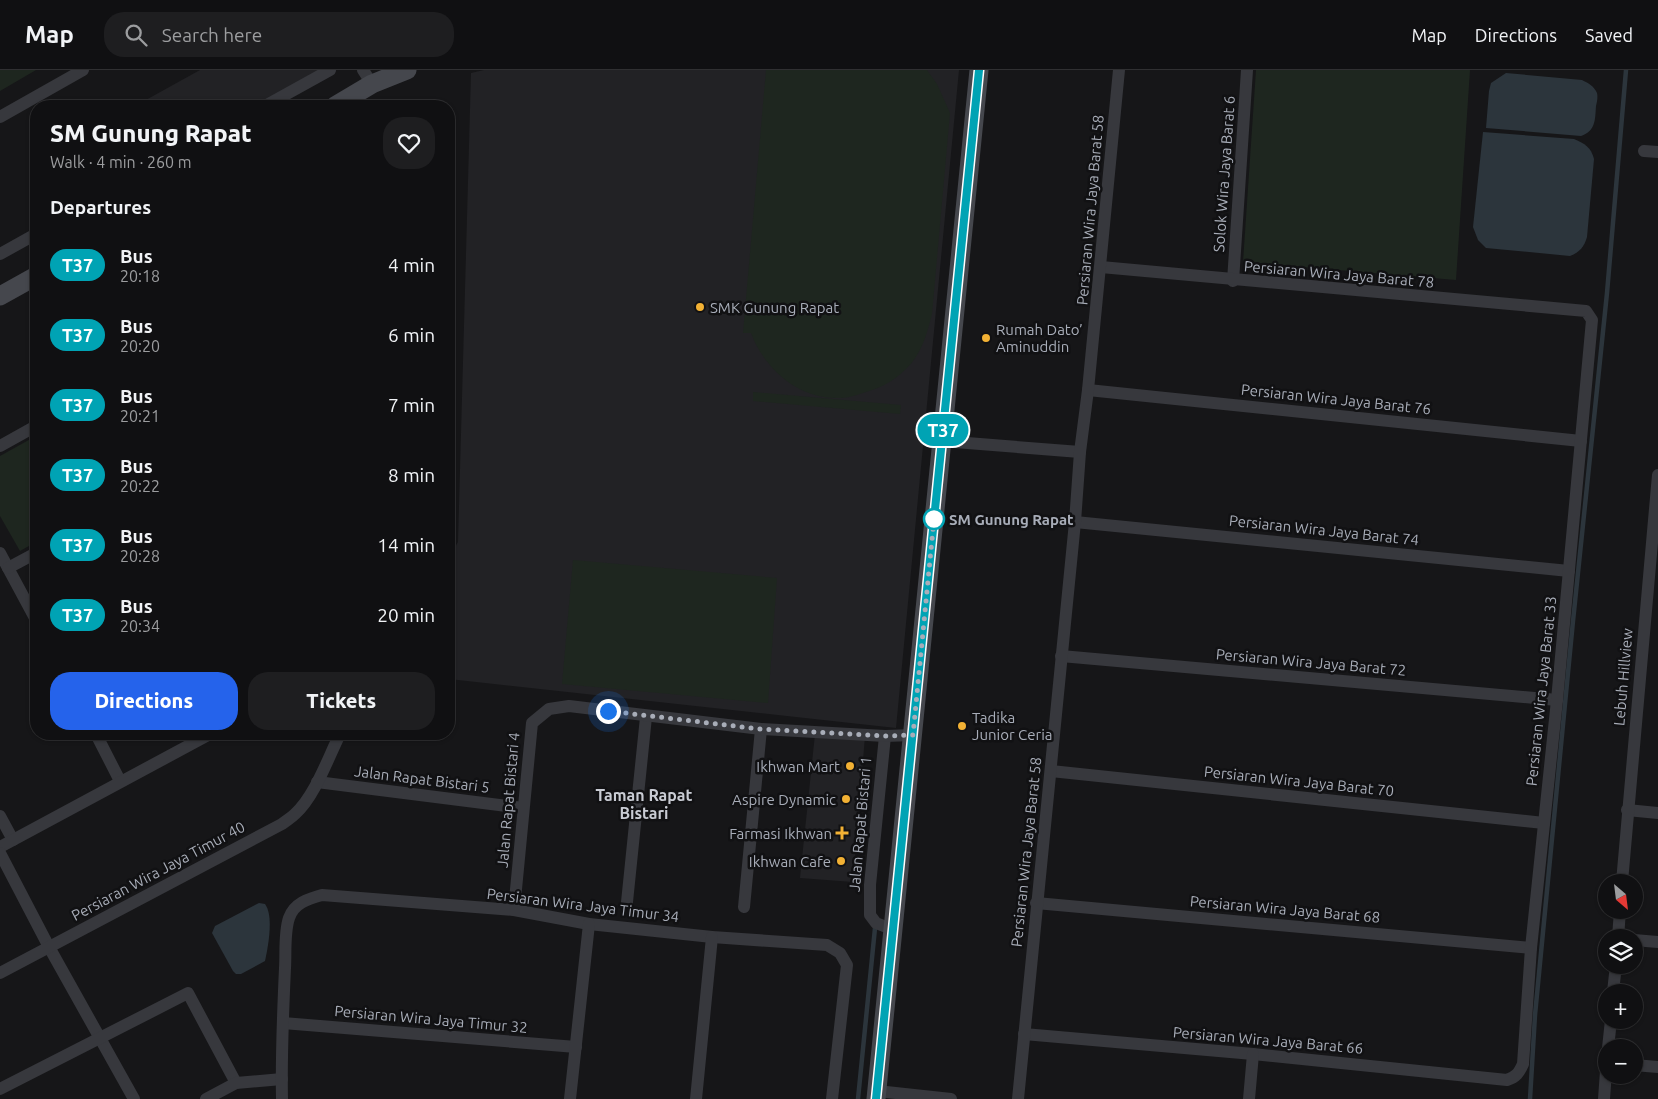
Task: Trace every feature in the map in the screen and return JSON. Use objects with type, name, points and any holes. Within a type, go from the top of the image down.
[{"type":"street","points":[[0,117],[83,70]]},
{"type":"street","points":[[276,100],[330,70]]},
{"type":"street","points":[[342,100],[368,77],[407,70]]},
{"type":"street","points":[[951,1099],[877,1095],[980,70]]},
{"type":"street","name":"Persiaran Wira Jaya Barat 58","points":[[1018,1099],[1119,70]]},
{"type":"street","name":"Solok Wira Jaya Barat 6","points":[[1233,281],[1247,70]]},
{"type":"street","points":[[1644,151],[1658,152]]},
{"type":"street","points":[[0,254],[30,237]]},
{"type":"street","name":"Persiaran Wira Jaya Barat 78","points":[[1101,268],[1575,310]]},
{"type":"street","points":[[0,296],[30,279]]},
{"type":"street","name":"Persiaran Wira Jaya Barat 33","points":[[1508,1080],[1514,1078],[1519,1073],[1523,1064],[1531,948],[1557,700],[1592,320],[1586,311],[1575,310]]},
{"type":"street","name":"Persiaran Wira Jaya Barat 76","points":[[1088,390],[1581,441]]},
{"type":"street","points":[[0,446],[30,429]]},
{"type":"street","points":[[942,441],[1080,452]]},
{"type":"street","name":"Lebuh Hillview","points":[[1623,874],[1658,475]]},
{"type":"street","name":"Persiaran Wira Jaya Barat 74","points":[[1075,522],[1569,570]]},
{"type":"street","points":[[0,553],[30,609]]},
{"type":"street","points":[[8,568],[30,556]]},
{"type":"street","name":"Persiaran Wira Jaya Barat 72","points":[[1061,656],[1557,700]]},
{"type":"street","name":"Jalan Rapat Bistari 4","points":[[514,910],[532,723],[549,709],[569,706],[646,716]]},
{"type":"street","points":[[627,902],[646,716],[760,729],[885,736],[913,735]]},
{"type":"street","points":[[744,907],[760,729]]},
{"type":"street","name":"Jalan Rapat Bistari 1","points":[[885,736],[870,885],[870,915],[876,923],[894,930]]},
{"type":"street","points":[[99,740],[120,781]]},
{"type":"street","points":[[0,847],[199,740]]},
{"type":"street","name":"Persiaran Wira Jaya Timur 40","points":[[0,973],[282,824],[296,814],[306,801],[337,740]]},
{"type":"street","name":"Persiaran Wira Jaya Barat 70","points":[[1051,771],[1544,823]]},
{"type":"street","name":"Jalan Rapat Bistari 5","points":[[317,782],[523,808]]},
{"type":"street","points":[[1627,810],[1658,813]]},
{"type":"street","points":[[0,816],[12,840]]},
{"type":"street","points":[[0,853],[49,947],[134,1099]]},
{"type":"street","name":"Persiaran Wira Jaya Timur 34","points":[[283,1023],[289,918],[296,907],[307,899],[322,895],[514,910],[589,924],[712,937],[827,945],[840,953],[847,965],[832,1099]]},
{"type":"street","name":"Persiaran Wira Jaya Barat 68","points":[[1036,903],[1531,948]]},
{"type":"street","points":[[570,1099],[589,924]]},
{"type":"street","points":[[696,1099],[712,937]]},
{"type":"street","points":[[1643,941],[1658,942]]},
{"type":"street","points":[[0,1089],[188,993],[236,1083]]},
{"type":"street","points":[[282,1099],[283,1023]]},
{"type":"street","name":"Persiaran Wira Jaya Timur 32","points":[[283,1023],[576,1046]]},
{"type":"street","name":"Persiaran Wira Jaya Barat 66","points":[[1024,1034],[1252,1054],[1508,1080]]},
{"type":"street","points":[[1248,1099],[1252,1054]]},
{"type":"street","points":[[1643,1066],[1658,1067]]},
{"type":"street","points":[[206,1099],[236,1083],[282,1079]]},
{"type":"street","points":[[1604,1099],[1605,1084]]},
{"type":"shaded area","points":[[0,70],[36,70],[0,91]]},
{"type":"shaded area","points":[[200,70],[332,70],[278,100],[146,100]]},
{"type":"shaded area","name":"SMK Gunung Rapat","points":[[484,70],[959,70],[896,728],[455,680],[455,547],[458,542],[471,73]]},
{"type":"shaded area","points":[[766,70],[927,70],[937,84],[950,113],[932,314],[926,336],[916,357],[901,374],[881,387],[841,398],[811,394],[786,380],[765,359],[751,333],[743,333]]},
{"type":"shaded area","points":[[1256,70],[1470,70],[1456,280],[1243,262]]},
{"type":"shaded area","points":[[1506,73],[1582,80],[1589,84],[1597,93],[1595,120],[1592,128],[1581,136],[1486,128],[1491,83]]},
{"type":"shaded area","points":[[1483,132],[1574,139],[1589,149],[1594,159],[1587,237],[1579,251],[1570,256],[1486,248],[1478,240],[1473,227]]},
{"type":"shaded area","points":[[753,392],[901,405],[900,414],[753,401]]},
{"type":"shaded area","points":[[30,439],[30,545],[20,551],[0,516],[0,456]]},
{"type":"shaded area","points":[[573,560],[777,578],[768,703],[562,684]]},
{"type":"shaded area","points":[[815,734],[865,736],[853,882],[800,878]]},
{"type":"shaded area","points":[[259,903],[265,904],[268,909],[270,924],[265,961],[241,974],[236,974],[212,933],[215,926]]},
{"type":"waterway","points":[[1530,1099],[1535,1015],[1607,293],[1626,70]]},
{"type":"waterway","points":[[858,1099],[875,928]]},
{"type":"bus line","name":"T37","points":[[876,1099],[979,70]]},
{"type":"place","name":"SMK Gunung Rapat","points":[[700,307]]},
{"type":"place","name":"Rumah Dato’ Aminuddin","points":[[986,338]]},
{"type":"place","name":"SM Gunung Rapat","points":[[934,519]]},
{"type":"place","name":"Tadika Junior Ceria","points":[[962,726]]},
{"type":"place","name":"Ikhwan Mart","points":[[850,766]]},
{"type":"place","name":"Aspire Dynamic","points":[[846,799]]},
{"type":"place","name":"Farmasi Ikhwan","points":[[842,833]]},
{"type":"place","name":"Ikhwan Cafe","points":[[841,861]]},
{"type":"district","name":"Taman Rapat Bistari","points":[[644,804]]},
{"type":"route","points":[[608,711],[760,729],[885,736],[913,735],[934,519]]}]
